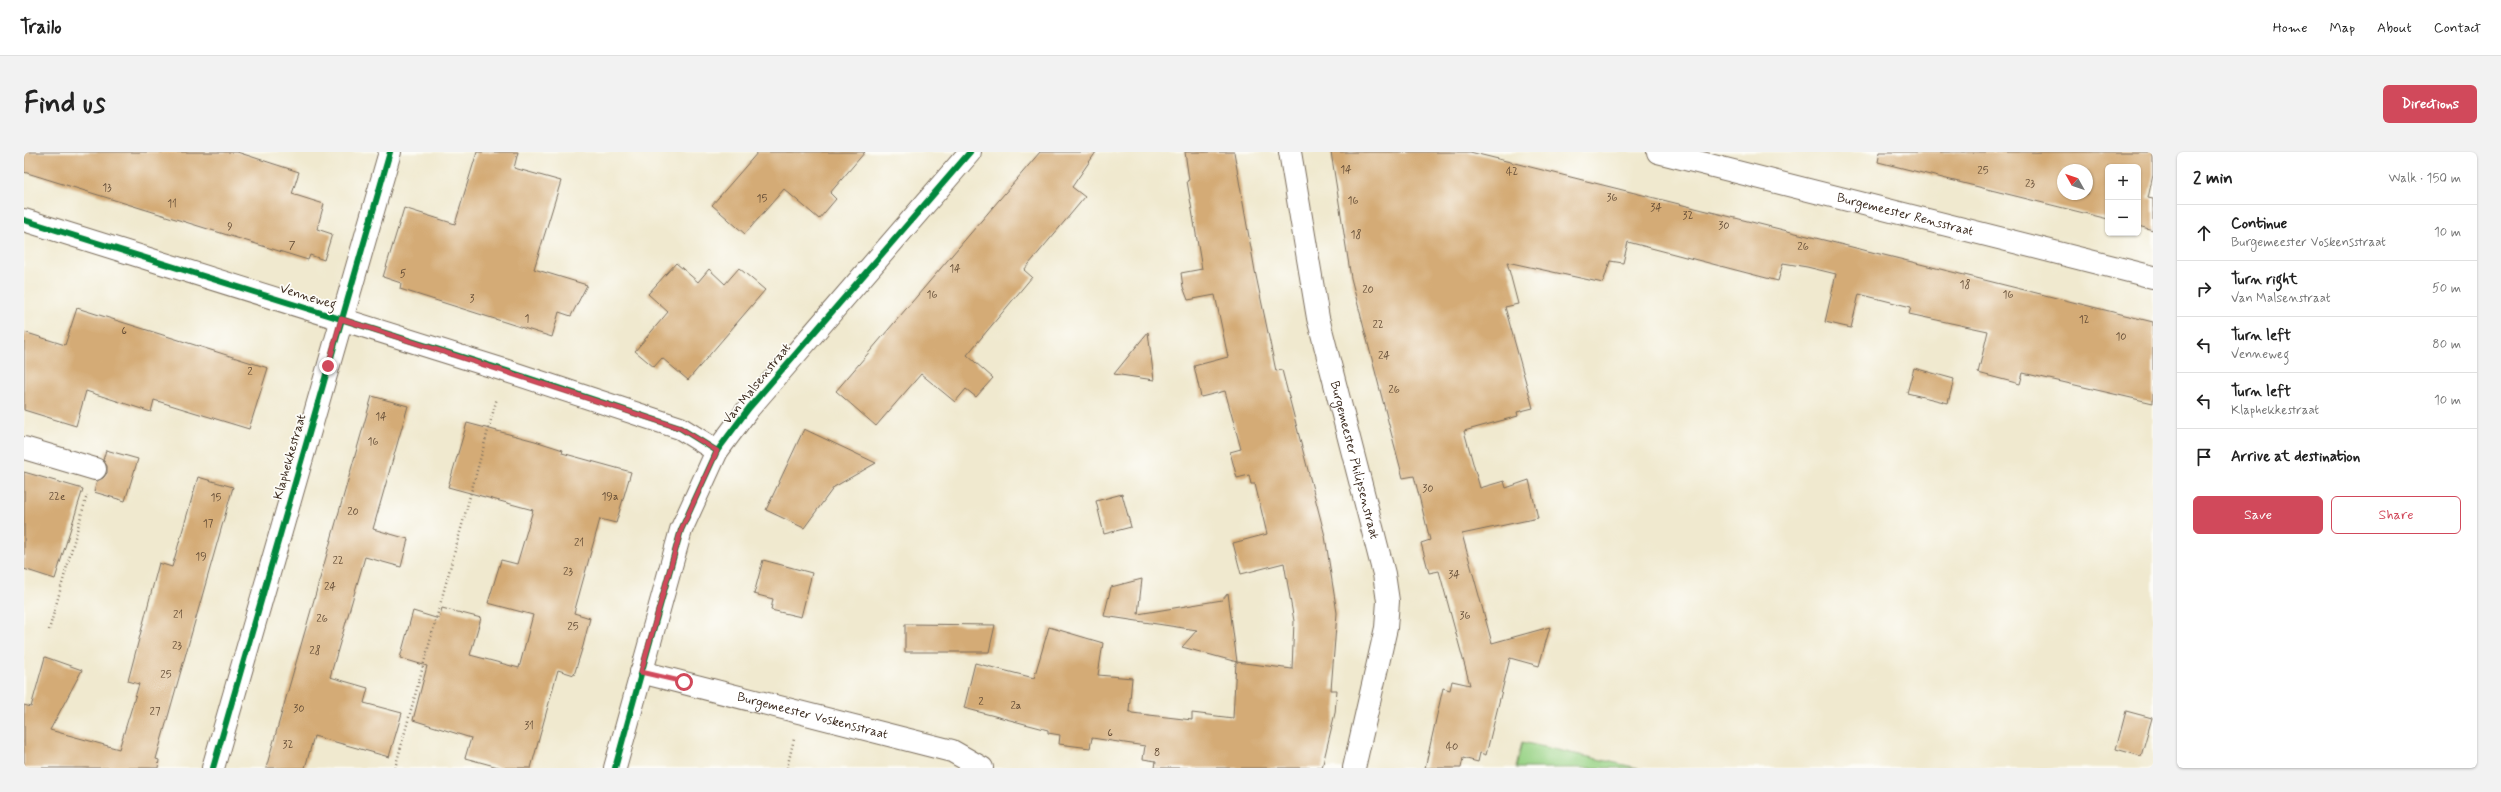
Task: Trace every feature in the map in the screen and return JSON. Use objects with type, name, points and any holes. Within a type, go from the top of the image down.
[{"type":"street","name":"Klaphekkestraat","points":[[213,768],[390,152]]},
{"type":"street","name":"Van Malsenstraat","points":[[615,768],[681,530],[717,451],[749,408],[970,152]]},
{"type":"street","name":"Burgemeester Philipsenstraat","points":[[1290,152],[1318,318],[1384,574],[1388,601],[1386,628],[1354,768]]},
{"type":"street","name":"Burgemeester Rensstraat","points":[[1658,152],[2153,277]]},
{"type":"street","name":"Venneweg","points":[[24,220],[504,370],[680,428],[717,451]]},
{"type":"street","points":[[24,448],[95,469]]},
{"type":"street","name":"Burgemeester Voskensstraat","points":[[641,672],[952,751],[982,768]]},
{"type":"path","points":[[395,768],[504,370]]},
{"type":"path","points":[[49,630],[95,469]]},
{"type":"green space","points":[[1522,742],[1638,768],[1516,768]]},
{"type":"building","points":[[24,152],[237,152],[299,172],[292,194],[324,204],[317,229],[332,234],[324,260],[310,255],[308,260],[24,172]]},
{"type":"building","points":[[477,152],[518,152],[514,168],[561,181],[534,269],[587,285],[571,316],[559,312],[552,337],[400,289],[401,283],[383,277],[404,208],[455,224]]},
{"type":"building","points":[[758,152],[865,152],[830,193],[836,199],[819,219],[784,189],[745,234],[712,205]]},
{"type":"building","points":[[1040,152],[1096,152],[1072,187],[1085,197],[1024,270],[1032,277],[967,355],[993,378],[976,397],[966,389],[955,402],[921,374],[876,426],[836,391]]},
{"type":"building","points":[[1185,152],[1234,152],[1255,271],[1276,371],[1282,370],[1325,536],[1337,613],[1331,690],[1337,690],[1335,713],[1322,768],[1155,768],[1156,761],[1143,759],[1145,746],[1092,738],[1090,748],[1059,744],[1060,735],[1048,733],[1048,730],[964,708],[975,663],[1034,678],[1049,627],[1103,643],[1098,675],[1132,678],[1129,711],[1132,713],[1192,720],[1192,713],[1233,718],[1236,662],[1292,669],[1294,621],[1284,563],[1241,574],[1233,543],[1267,534],[1255,484],[1251,484],[1249,475],[1237,478],[1230,452],[1241,449],[1225,391],[1201,397],[1194,366],[1228,357],[1215,295],[1188,300],[1183,287],[1181,273],[1202,269],[1187,181],[1189,180]]},
{"type":"building","points":[[1331,152],[1470,152],[2153,322],[2153,403],[2023,373],[2020,384],[1978,373],[1988,331],[1909,314],[1911,307],[1859,294],[1851,328],[1825,322],[1836,274],[1807,267],[1783,263],[1778,281],[1628,242],[1623,263],[1610,261],[1603,283],[1507,262],[1518,304],[1505,307],[1533,408],[1517,412],[1518,416],[1464,431],[1480,488],[1504,481],[1506,488],[1529,480],[1538,518],[1462,534],[1492,643],[1550,627],[1539,666],[1510,658],[1486,755],[1480,753],[1478,762],[1463,758],[1461,768],[1425,768],[1443,688],[1450,690],[1452,681],[1470,685],[1439,571],[1429,573],[1421,543],[1430,540],[1414,476],[1403,478],[1388,421],[1351,278]]},
{"type":"building","points":[[1880,152],[2153,152],[2153,175],[2148,198],[2153,199],[2153,230],[2141,227],[2141,164],[2105,164],[2105,218],[1878,162]]},
{"type":"building","points":[[676,263],[698,282],[709,269],[725,284],[739,268],[765,290],[688,380],[662,358],[654,367],[635,351],[668,312],[648,294]]},
{"type":"building","points":[[77,308],[268,368],[249,429],[154,400],[151,412],[86,391],[76,426],[24,410],[24,332],[65,345]]},
{"type":"building","points":[[1148,332],[1154,380],[1114,374]]},
{"type":"building","points":[[1914,368],[1954,379],[1948,403],[1907,393]]},
{"type":"building","points":[[372,396],[408,406],[373,529],[408,539],[401,567],[365,557],[330,677],[368,688],[364,703],[402,713],[389,757],[314,736],[305,768],[266,768]]},
{"type":"building","points":[[467,423],[535,441],[563,450],[562,453],[631,472],[616,523],[600,519],[574,613],[590,618],[583,646],[574,675],[558,670],[531,768],[502,768],[465,758],[471,738],[413,720],[427,666],[400,658],[413,611],[439,619],[442,608],[481,618],[470,655],[519,668],[533,615],[488,603],[501,560],[517,564],[533,510],[448,487]]},
{"type":"building","points":[[804,429],[876,463],[834,487],[804,528],[766,510]]},
{"type":"building","points":[[106,450],[138,459],[125,501],[94,492],[97,481],[103,478],[107,473],[107,466],[103,460]]},
{"type":"building","points":[[24,472],[83,489],[55,579],[24,569]]},
{"type":"building","points":[[198,477],[233,487],[156,759],[159,760],[158,768],[24,768],[24,705],[31,707],[45,657],[82,670],[50,730],[119,749],[139,684],[128,681],[159,563],[172,567]]},
{"type":"building","points":[[1122,494],[1131,527],[1104,534],[1096,501]]},
{"type":"building","points":[[763,560],[812,573],[801,617],[771,610],[773,599],[754,594]]},
{"type":"building","points":[[1142,579],[1138,614],[1222,600],[1228,593],[1237,662],[1182,647],[1197,630],[1104,616],[1111,587]]},
{"type":"building","points":[[905,624],[995,625],[989,652],[905,652]]},
{"type":"building","points":[[2126,711],[2152,718],[2141,756],[2116,749]]},
{"type":"cycle path","points":[[213,768],[390,152]]},
{"type":"cycle path","points":[[615,768],[681,530],[717,451],[749,408],[970,152]]},
{"type":"cycle path","points":[[24,220],[504,370],[680,428],[717,451]]},
{"type":"route","points":[[328,366],[341,319],[504,370],[680,428],[717,451],[681,530],[641,672],[684,682]]}]
